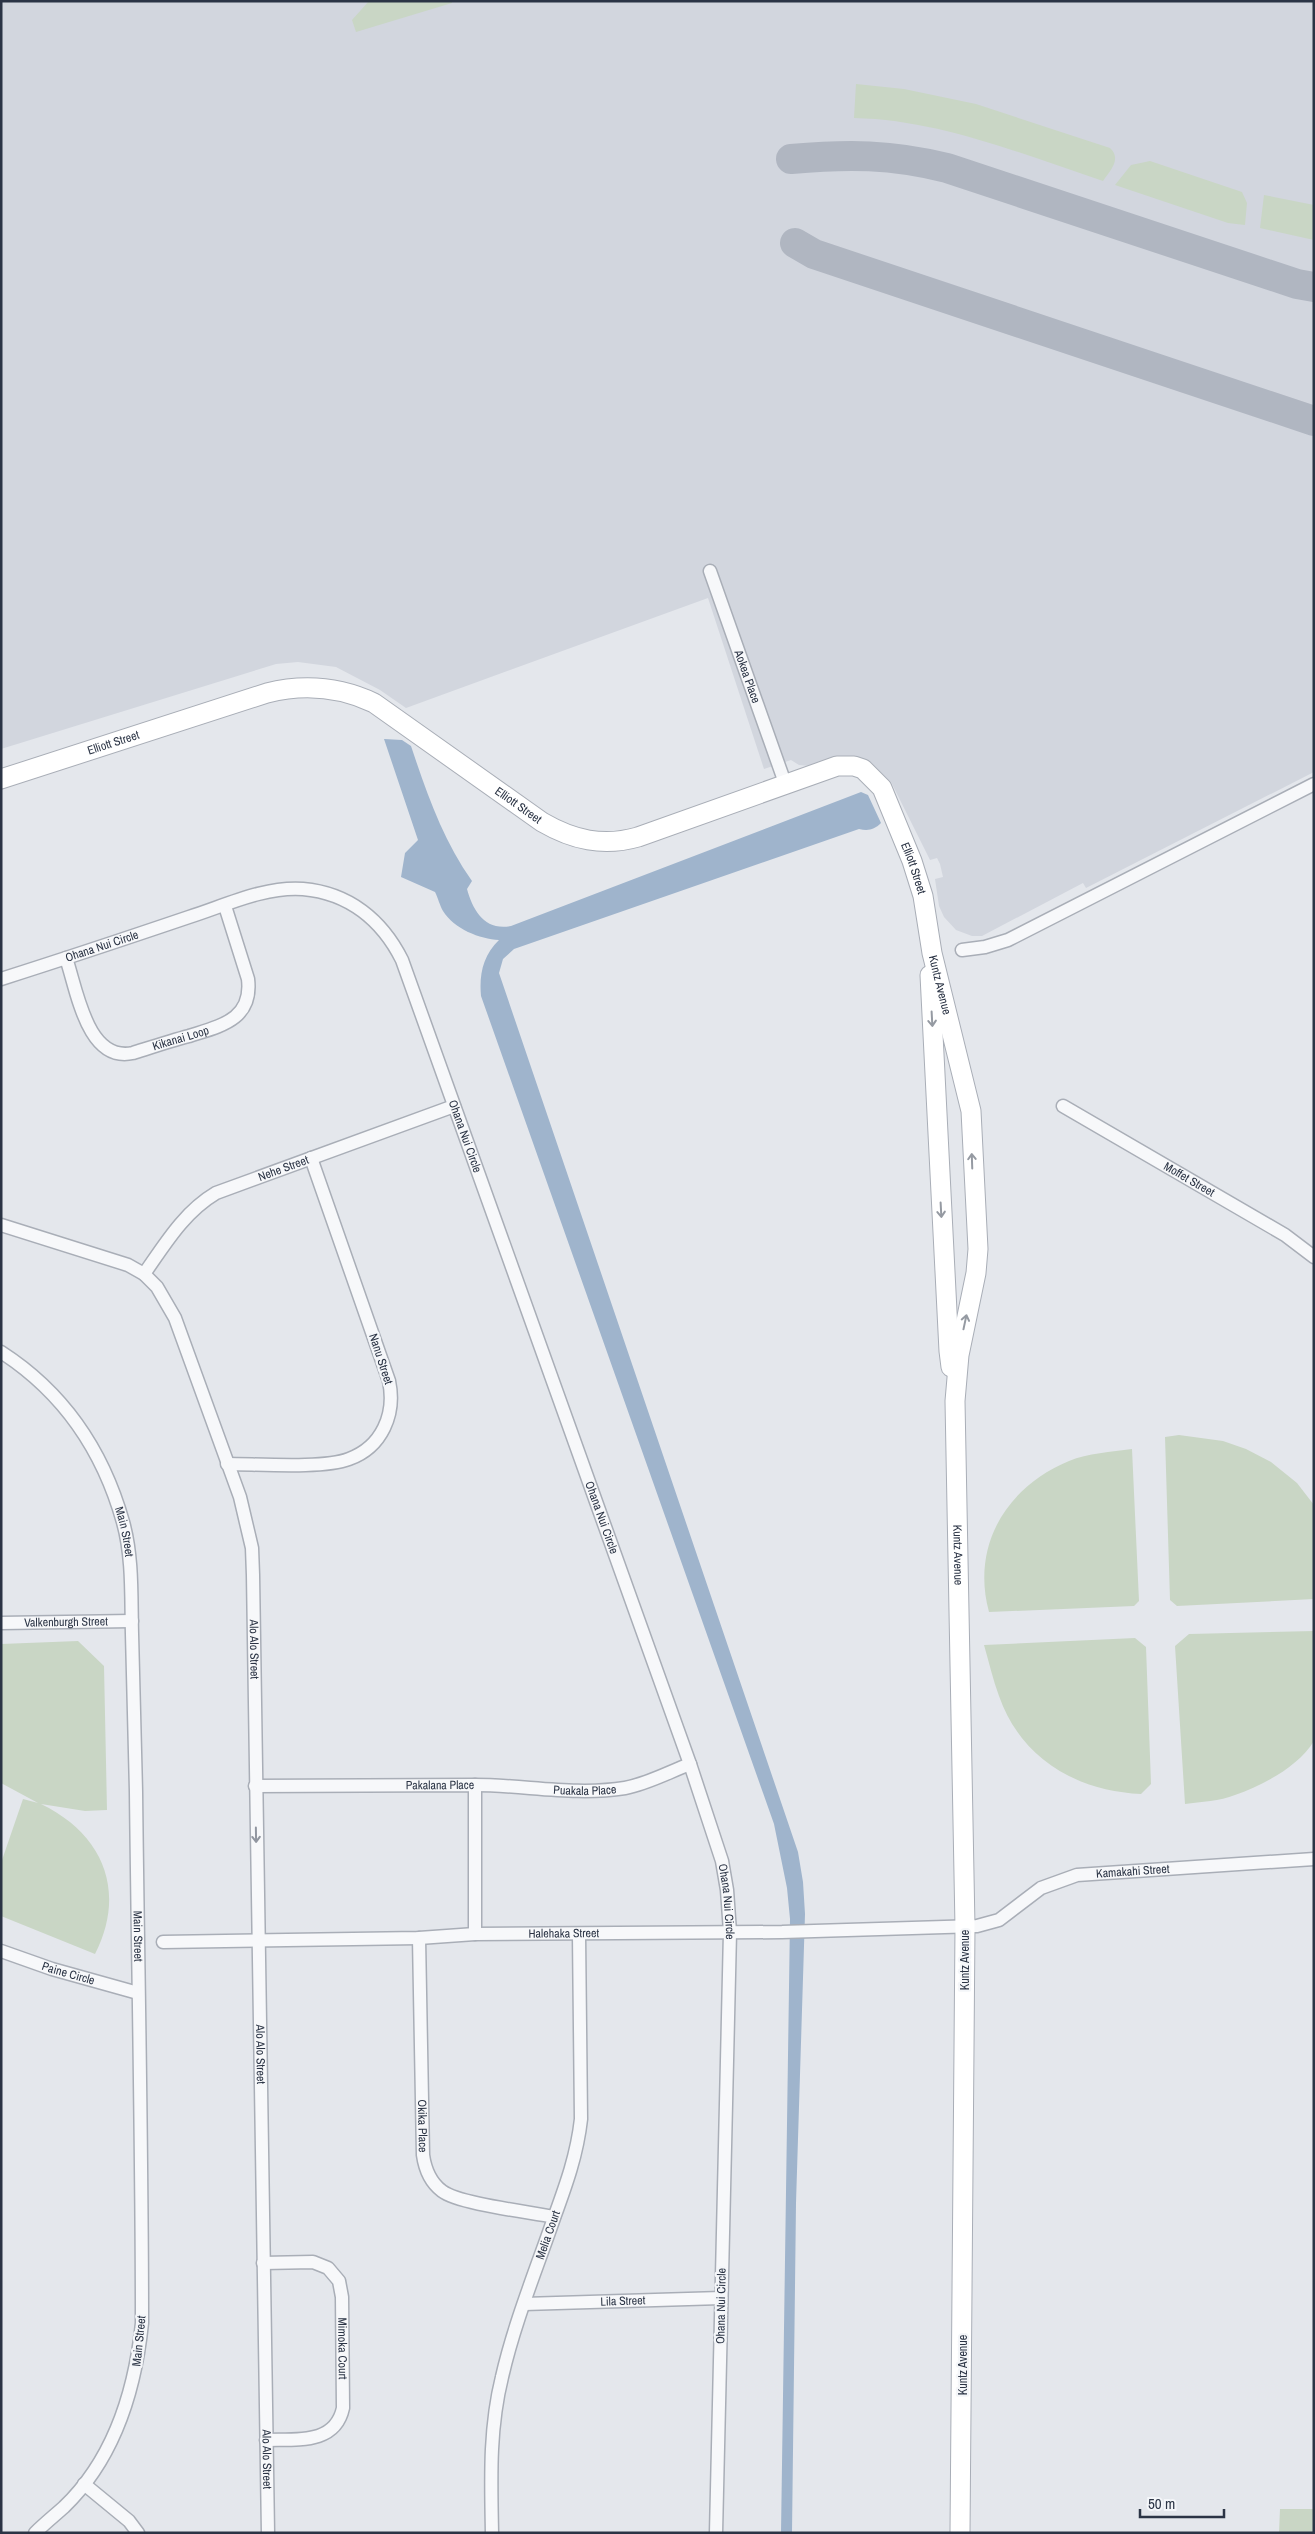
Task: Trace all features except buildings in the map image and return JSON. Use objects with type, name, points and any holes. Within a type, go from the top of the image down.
[{"type":"street","name":"Aokea Place","points":[[710,571],[785,783]]},
{"type":"street","name":"Elliott Street","points":[[1,779],[266,693],[307,688],[336,690],[374,702],[542,822],[566,835],[586,840],[609,842],[632,839],[785,783],[844,765],[862,769],[877,781],[889,802],[915,868],[923,896],[932,952]]},
{"type":"street","points":[[962,950],[986,948],[1008,940],[1314,784]]},
{"type":"street","name":"Ohana Nui Circle","points":[[1,979],[268,892],[301,889],[333,895],[362,910],[375,920],[390,939],[402,960],[690,1764],[722,1862],[727,1890],[730,1932],[716,2533]]},
{"type":"street","name":"Kikanai Loop","points":[[66,958],[90,1028],[100,1044],[109,1050],[121,1054],[133,1053],[221,1026],[241,1011],[249,990],[248,979],[225,906]]},
{"type":"street","name":"Kuntz Avenue","points":[[932,952],[930,1000],[949,1351],[955,1388]]},
{"type":"street","name":"Kuntz Avenue","points":[[932,952],[971,1111],[978,1249],[976,1273],[959,1355],[955,1388],[965,1927],[960,2533]]},
{"type":"street","name":"Nehe Street","points":[[144,1274],[184,1219],[204,1200],[228,1187],[454,1106]]},
{"type":"street","name":"Moffet Street","points":[[1063,1106],[1285,1234],[1314,1257]]},
{"type":"street","name":"Nanu Street","points":[[227,1464],[330,1463],[349,1459],[373,1444],[388,1420],[391,1400],[389,1381],[312,1158]]},
{"type":"street","points":[[1,1225],[113,1259],[144,1274],[157,1287],[175,1318],[227,1464]]},
{"type":"street","name":"Main Street","points":[[1,1352],[37,1379],[67,1410],[96,1452],[111,1484],[124,1525],[130,1567],[132,1621],[142,2278],[142,2323],[138,2364],[128,2403],[112,2441],[84,2484],[64,2507],[35,2533]]},
{"type":"street","name":"Alo Alo Street","points":[[227,1464],[247,1522],[253,1575],[268,2533]]},
{"type":"street","name":"Valkenburgh Street","points":[[1,1623],[132,1621]]},
{"type":"street","name":"Puakala Place","points":[[476,1785],[539,1790],[608,1790],[627,1787],[690,1764]]},
{"type":"street","name":"Pakalana Place","points":[[256,1786],[476,1785],[475,1934]]},
{"type":"street","name":"Kamakahi Street","points":[[965,1927],[999,1920],[1041,1888],[1078,1875],[1314,1859]]},
{"type":"street","name":"Halehaka Street","points":[[164,1942],[258,1938],[420,1938],[475,1934],[782,1932],[965,1927]]},
{"type":"street","name":"Melia Court","points":[[492,2533],[491,2461],[494,2419],[502,2377],[524,2304],[572,2170],[581,2119],[579,1934]]},
{"type":"street","name":"Okika Place","points":[[420,1938],[424,2155],[429,2176],[437,2187],[455,2198],[554,2217]]},
{"type":"street","name":"Paine Circle","points":[[1,1952],[52,1970],[138,1993]]},
{"type":"street","name":"Mimoka Court","points":[[263,2263],[308,2261],[324,2265],[336,2276],[342,2296],[344,2408],[340,2418],[331,2430],[317,2437],[266,2440]]},
{"type":"street","name":"Lila Street","points":[[524,2304],[721,2298]]},
{"type":"street","points":[[84,2484],[129,2521],[138,2533]]},
{"type":"shaded area","points":[[1,1],[1314,1],[1314,772],[1086,888],[1083,883],[982,936],[972,936],[956,930],[944,917],[939,906],[935,879],[943,877],[940,864],[937,858],[930,860],[891,782],[878,770],[859,758],[849,756],[838,756],[810,766],[799,765],[791,760],[764,769],[708,598],[406,708],[380,690],[336,667],[298,662],[276,664],[1,749]]},
{"type":"green space","points":[[369,1],[452,1],[452,3],[356,32],[352,20]]},
{"type":"green space","points":[[856,84],[904,89],[976,104],[1110,148],[1115,156],[1114,165],[1103,181],[980,140],[949,132],[886,120],[854,118]]},
{"type":"green space","points":[[1150,161],[1242,192],[1247,203],[1245,225],[1228,223],[1115,185],[1131,165]]},
{"type":"green space","points":[[1264,195],[1314,205],[1314,240],[1260,228]]},
{"type":"green space","points":[[1179,1435],[1223,1441],[1246,1449],[1271,1462],[1297,1483],[1314,1505],[1314,1599],[1177,1606],[1170,1600],[1165,1437]]},
{"type":"green space","points":[[1132,1449],[1139,1601],[1134,1606],[989,1612],[985,1588],[985,1564],[990,1542],[999,1521],[1011,1503],[1027,1486],[1047,1472],[1069,1461],[1092,1454]]},
{"type":"green space","points":[[1314,1631],[1314,1741],[1299,1759],[1289,1767],[1257,1786],[1223,1799],[1185,1804],[1175,1646],[1189,1634]]},
{"type":"green space","points":[[1135,1638],[1146,1647],[1151,1784],[1141,1794],[1117,1792],[1074,1778],[1054,1768],[1037,1754],[1021,1737],[1009,1718],[999,1696],[984,1645]]},
{"type":"green space","points":[[78,1641],[104,1666],[107,1810],[85,1811],[41,1804],[62,1816],[80,1831],[94,1848],[103,1867],[108,1887],[109,1908],[104,1931],[95,1954],[1,1916],[1,1863],[23,1799],[38,1803],[1,1783],[1,1644]]},
{"type":"green space","points":[[1280,2509],[1314,2509],[1314,2533],[1279,2533]]},
{"type":"water","points":[[384,739],[402,740],[411,746],[444,833],[472,881],[467,889],[473,905],[487,922],[502,927],[511,926],[861,792],[868,795],[881,823],[873,829],[859,829],[514,949],[503,959],[499,973],[798,1852],[803,1882],[805,1914],[796,2203],[792,2533],[781,2533],[790,1919],[787,1888],[774,1824],[481,996],[483,966],[489,952],[499,940],[484,938],[461,928],[443,911],[435,892],[401,877],[405,853],[418,840]]},
{"type":"taxiway","points":[[791,159],[869,156],[927,163],[1297,284],[1314,287]]},
{"type":"taxiway","points":[[795,243],[814,254],[1314,421]]}]
